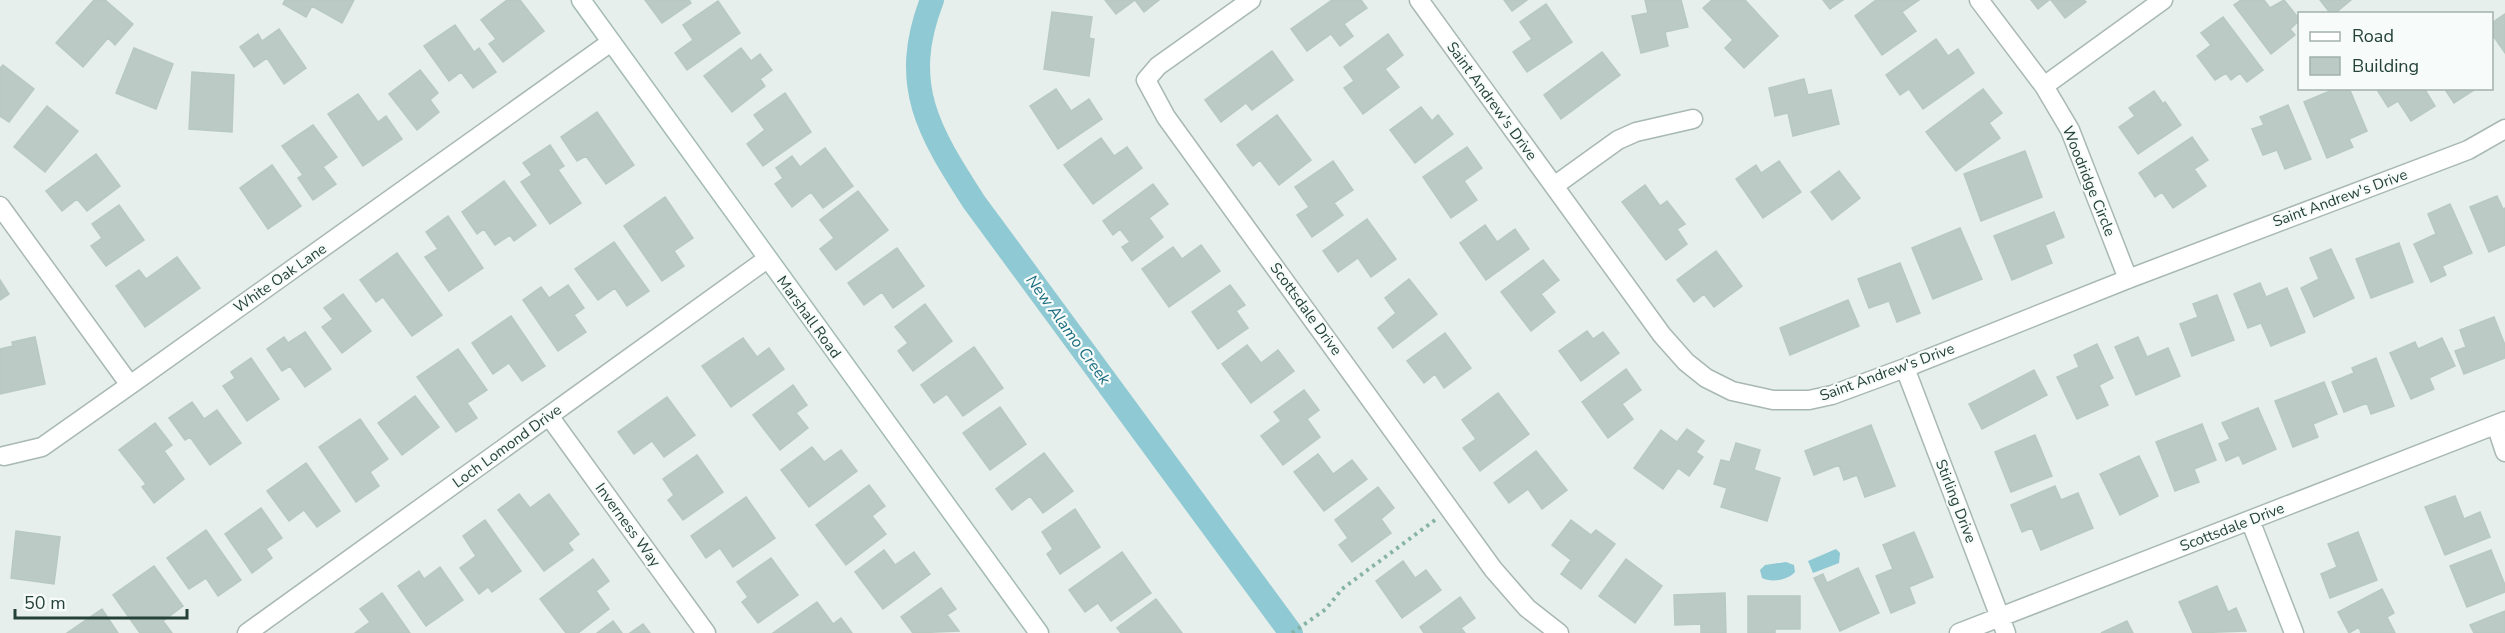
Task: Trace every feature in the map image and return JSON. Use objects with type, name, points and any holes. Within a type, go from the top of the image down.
[{"type":"street","name":"Marshall Road","points":[[581,0],[1039,633]]},
{"type":"street","name":"Scottsdale Drive","points":[[1251,0],[1158,66],[1146,80],[1166,117],[1500,577],[1527,608],[1558,633]]},
{"type":"street","name":"Saint Andrew's Drive","points":[[1419,0],[1662,335],[1686,362],[1732,391],[1773,400],[1809,400],[1832,395],[1905,368],[2128,279],[2468,150],[2505,129]]},
{"type":"street","name":"Woodridge Circle","points":[[1979,0],[2044,86],[2070,130],[2128,279]]},
{"type":"street","points":[[2044,86],[2163,0]]},
{"type":"street","name":"White Oak Lane","points":[[4,456],[42,447],[611,42]]},
{"type":"street","points":[[1554,186],[1618,140],[1636,132],[1693,119]]},
{"type":"street","points":[[0,206],[130,385]]},
{"type":"street","name":"Loch Lomond Drive","points":[[247,633],[767,259]]},
{"type":"street","name":"Stirling Drive","points":[[1905,368],[2003,624]]},
{"type":"street","name":"Inverness Way","points":[[549,416],[706,633]]},
{"type":"street","name":"Scottsdale Drive","points":[[1959,633],[2003,624],[2250,520],[2500,423]]},
{"type":"street","points":[[2500,423],[2505,452]]},
{"type":"street","points":[[2250,520],[2294,633]]},
{"type":"path","points":[[1292,633],[1326,609],[1342,589],[1450,509]]},
{"type":"water","points":[[1836,549],[1840,553],[1839,563],[1813,573],[1808,561]]},
{"type":"water","points":[[1786,562],[1794,565],[1795,572],[1792,575],[1775,580],[1762,578],[1760,570],[1765,565]]},
{"type":"building","points":[[94,0],[105,0],[133,24],[115,45],[108,38],[83,67],[56,43]]},
{"type":"building","points":[[285,0],[354,0],[342,23],[312,6],[306,17],[283,4]]},
{"type":"building","points":[[507,0],[520,0],[544,31],[503,62],[489,44],[496,39],[481,20]]},
{"type":"building","points":[[645,0],[689,0],[691,3],[662,23]]},
{"type":"building","points":[[1105,0],[1135,0],[1116,14]]},
{"type":"building","points":[[1135,0],[1159,0],[1144,12]]},
{"type":"building","points":[[1332,0],[1361,0],[1367,8],[1344,24],[1353,36],[1340,46],[1331,34],[1307,51],[1291,29]]},
{"type":"building","points":[[1504,0],[1527,0],[1512,11]]},
{"type":"building","points":[[1645,0],[1681,0],[1688,27],[1665,32],[1668,46],[1641,53],[1632,16],[1648,13]]},
{"type":"building","points":[[1712,0],[1745,0],[1778,36],[1744,68],[1725,48],[1733,40],[1703,8]]},
{"type":"building","points":[[1823,0],[1843,0],[1830,9]]},
{"type":"building","points":[[1876,0],[1919,0],[1902,12],[1916,31],[1882,55],[1855,16]]},
{"type":"building","points":[[2031,0],[2049,0],[2038,9]]},
{"type":"building","points":[[2051,0],[2084,0],[2086,2],[2065,18]]},
{"type":"building","points":[[2241,0],[2264,0],[2270,8],[2284,0],[2298,18],[2298,22],[2290,29],[2295,35],[2271,54],[2234,5]]},
{"type":"building","points":[[2320,0],[2351,0],[2336,12],[2329,12]]},
{"type":"building","points":[[718,1],[740,33],[687,70],[675,53],[693,40],[683,25]]},
{"type":"building","points":[[1546,4],[1572,42],[1527,72],[1513,52],[1532,39],[1520,22]]},
{"type":"building","points":[[1052,12],[1092,17],[1089,38],[1094,39],[1089,76],[1044,69]]},
{"type":"building","points":[[2505,14],[2505,53],[2493,35],[2493,22]]},
{"type":"building","points":[[2223,17],[2263,70],[2247,82],[2240,73],[2231,80],[2226,73],[2215,80],[2197,56],[2211,45],[2201,33]]},
{"type":"building","points":[[455,25],[474,52],[479,48],[496,72],[473,88],[461,72],[449,81],[424,46]]},
{"type":"building","points":[[279,29],[306,68],[284,84],[267,58],[254,67],[240,47],[258,34],[262,41]]},
{"type":"building","points":[[1388,34],[1403,55],[1385,69],[1399,87],[1363,114],[1344,88],[1354,81],[1344,67]]},
{"type":"building","points":[[1936,39],[1948,56],[1958,49],[1974,73],[1923,109],[1909,89],[1900,95],[1886,75]]},
{"type":"building","points":[[134,48],[173,64],[156,109],[116,93]]},
{"type":"building","points":[[741,48],[751,61],[760,54],[772,70],[760,79],[765,86],[732,112],[704,76]]},
{"type":"building","points":[[1272,51],[1293,80],[1252,110],[1246,103],[1221,122],[1205,100]]},
{"type":"building","points":[[1602,52],[1620,75],[1561,119],[1544,95]]},
{"type":"building","points":[[3,65],[34,89],[9,122],[0,116],[0,68]]},
{"type":"building","points":[[420,70],[438,93],[430,100],[439,112],[417,130],[389,94]]},
{"type":"building","points":[[192,72],[234,75],[232,132],[189,129]]},
{"type":"building","points":[[1804,79],[1808,95],[1831,90],[1839,124],[1793,136],[1788,113],[1775,116],[1769,88]]},
{"type":"building","points":[[1056,89],[1071,111],[1089,99],[1102,119],[1058,149],[1030,106]]},
{"type":"building","points":[[1983,89],[2002,113],[1989,123],[2000,138],[1956,171],[1926,132]]},
{"type":"building","points":[[2332,90],[2350,90],[2367,131],[2349,139],[2353,147],[2327,158],[2304,102]]},
{"type":"building","points":[[2377,90],[2425,90],[2435,106],[2411,121],[2398,101],[2388,107]]},
{"type":"building","points":[[2445,90],[2474,90],[2454,103]]},
{"type":"building","points":[[2154,91],[2181,125],[2138,154],[2119,127],[2135,116],[2129,108]]},
{"type":"building","points":[[785,93],[811,132],[763,166],[747,144],[765,130],[754,115]]},
{"type":"building","points":[[358,94],[378,122],[386,116],[402,139],[363,166],[328,114]]},
{"type":"building","points":[[2288,105],[2311,159],[2285,169],[2277,150],[2263,155],[2252,129],[2264,125],[2260,117]]},
{"type":"building","points":[[47,106],[78,131],[45,172],[14,147]]},
{"type":"building","points":[[1421,107],[1432,121],[1438,115],[1453,134],[1415,163],[1390,130]]},
{"type":"building","points":[[597,112],[634,165],[606,184],[586,156],[577,161],[561,137]]},
{"type":"building","points":[[1277,115],[1311,160],[1279,185],[1260,160],[1253,166],[1237,145]]},
{"type":"building","points":[[313,125],[337,157],[323,167],[336,184],[313,200],[298,178],[303,175],[282,146]]},
{"type":"building","points":[[2192,137],[2208,160],[2194,169],[2206,186],[2173,208],[2162,192],[2155,197],[2139,173]]},
{"type":"building","points":[[1101,138],[1114,156],[1127,147],[1142,168],[1093,204],[1064,165]]},
{"type":"building","points":[[550,145],[564,166],[558,170],[581,203],[550,224],[521,182],[532,175],[523,163]]},
{"type":"building","points":[[1467,147],[1482,168],[1464,181],[1477,200],[1451,218],[1423,177]]},
{"type":"building","points":[[825,148],[853,186],[823,208],[811,192],[792,207],[775,184],[783,178],[776,168],[792,156],[800,167]]},
{"type":"building","points":[[2025,151],[2042,197],[1981,221],[1964,174]]},
{"type":"building","points":[[96,154],[120,186],[87,211],[77,199],[62,211],[46,191]]},
{"type":"building","points":[[1333,161],[1353,190],[1334,203],[1343,215],[1312,237],[1297,215],[1309,207],[1295,187]]},
{"type":"building","points":[[1779,161],[1801,192],[1763,218],[1736,179],[1756,165],[1761,173]]},
{"type":"building","points":[[272,165],[301,206],[268,229],[240,188]]},
{"type":"building","points":[[1839,171],[1860,198],[1832,220],[1811,192]]},
{"type":"building","points":[[504,181],[536,225],[514,241],[510,235],[495,245],[484,229],[477,234],[462,212]]},
{"type":"building","points":[[1153,184],[1168,204],[1149,218],[1163,237],[1132,261],[1122,247],[1130,242],[1120,229],[1113,235],[1103,221]]},
{"type":"building","points":[[1645,185],[1660,206],[1667,201],[1685,224],[1677,229],[1687,244],[1666,260],[1622,202]]},
{"type":"building","points":[[858,191],[888,230],[836,270],[820,249],[834,238],[820,220]]},
{"type":"building","points":[[2497,196],[2503,209],[2505,208],[2505,245],[2489,252],[2470,207]]},
{"type":"building","points":[[665,197],[693,238],[674,251],[684,266],[662,281],[624,226]]},
{"type":"building","points":[[2450,204],[2472,253],[2442,266],[2446,275],[2431,282],[2414,244],[2436,234],[2428,214]]},
{"type":"building","points":[[119,205],[144,240],[106,266],[91,246],[102,238],[92,224]]},
{"type":"building","points":[[2054,212],[2064,237],[2045,245],[2052,263],[2012,280],[1994,236]]},
{"type":"building","points":[[448,216],[483,268],[449,291],[425,257],[438,249],[426,232]]},
{"type":"building","points":[[1367,219],[1396,259],[1371,277],[1358,258],[1338,272],[1323,251]]},
{"type":"building","points":[[1485,225],[1497,242],[1515,229],[1529,249],[1486,280],[1460,243]]},
{"type":"building","points":[[1960,228],[1982,279],[1933,299],[1912,248]]},
{"type":"building","points":[[614,242],[649,291],[627,306],[615,288],[598,300],[575,269]]},
{"type":"building","points":[[2399,243],[2413,282],[2371,298],[2356,259]]},
{"type":"building","points":[[1201,245],[1220,271],[1169,307],[1142,269],[1173,247],[1182,259]]},
{"type":"building","points":[[897,248],[924,286],[893,308],[882,292],[864,305],[848,283]]},
{"type":"building","points":[[2331,249],[2354,298],[2314,317],[2301,288],[2319,279],[2310,258]]},
{"type":"building","points":[[1716,251],[1742,286],[1714,307],[1704,294],[1694,302],[1677,280]]},
{"type":"building","points":[[397,253],[442,315],[412,336],[383,297],[376,302],[360,280]]},
{"type":"building","points":[[177,257],[200,288],[145,327],[116,286],[139,270],[146,279]]},
{"type":"building","points":[[1543,260],[1559,280],[1541,294],[1555,312],[1531,331],[1501,292]]},
{"type":"building","points":[[1900,263],[1920,313],[1897,322],[1889,301],[1869,308],[1858,279]]},
{"type":"building","points":[[1409,279],[1437,314],[1393,348],[1378,328],[1396,313],[1385,298]]},
{"type":"building","points":[[0,280],[9,294],[0,300]]},
{"type":"building","points":[[2260,283],[2266,297],[2287,288],[2305,332],[2271,346],[2261,323],[2248,328],[2234,294]]},
{"type":"building","points":[[568,285],[584,308],[574,315],[586,332],[558,351],[523,300],[541,287],[549,298]]},
{"type":"building","points":[[1230,285],[1245,305],[1236,311],[1248,328],[1218,349],[1192,312]]},
{"type":"building","points":[[343,294],[371,331],[342,353],[322,327],[333,319],[324,308]]},
{"type":"building","points":[[2217,295],[2234,340],[2192,356],[2180,324],[2198,317],[2193,304]]},
{"type":"building","points":[[1848,300],[1859,326],[1790,355],[1780,328]]},
{"type":"building","points":[[925,304],[952,341],[913,371],[898,351],[908,343],[895,327]]},
{"type":"building","points":[[511,316],[545,366],[522,381],[509,363],[493,374],[472,343]]},
{"type":"building","points":[[2494,317],[2505,345],[2505,358],[2464,374],[2455,351],[2466,347],[2460,330]]},
{"type":"building","points":[[1587,331],[1593,339],[1603,332],[1619,353],[1581,381],[1559,351]]},
{"type":"building","points":[[305,332],[331,369],[305,387],[290,366],[282,371],[267,349],[284,337],[288,343]]},
{"type":"building","points":[[1445,333],[1471,368],[1444,388],[1435,374],[1424,383],[1407,361]]},
{"type":"building","points":[[35,337],[45,384],[0,394],[0,349],[13,346],[12,342]]},
{"type":"building","points":[[2138,337],[2147,357],[2168,348],[2180,376],[2136,395],[2115,347]]},
{"type":"building","points":[[743,338],[757,357],[769,348],[784,369],[731,407],[702,366]]},
{"type":"building","points":[[2442,338],[2455,366],[2429,378],[2434,389],[2411,399],[2390,353],[2415,342],[2418,349]]},
{"type":"building","points":[[2097,344],[2113,378],[2099,385],[2108,405],[2077,419],[2057,377],[2079,367],[2074,355]]},
{"type":"building","points":[[1247,345],[1261,363],[1278,350],[1294,371],[1251,403],[1222,364]]},
{"type":"building","points":[[974,347],[1003,388],[963,416],[947,394],[934,403],[921,385]]},
{"type":"building","points":[[458,349],[487,390],[467,403],[477,418],[456,432],[417,377]]},
{"type":"building","points":[[251,358],[279,399],[247,421],[223,386],[235,378],[231,372]]},
{"type":"building","points":[[2376,358],[2394,406],[2371,414],[2367,403],[2344,412],[2332,382],[2354,373],[2352,368]]},
{"type":"building","points":[[1626,369],[1641,390],[1622,404],[1633,419],[1608,438],[1582,402]]},
{"type":"building","points":[[2034,370],[2047,395],[1982,429],[1969,404]]},
{"type":"building","points":[[2324,382],[2337,414],[2313,424],[2318,437],[2293,447],[2275,401]]},
{"type":"building","points":[[793,385],[807,405],[796,413],[808,428],[780,450],[753,415]]},
{"type":"building","points":[[1304,390],[1319,410],[1307,419],[1320,437],[1283,465],[1261,436],[1281,421],[1274,412]]},
{"type":"building","points":[[1498,393],[1529,434],[1480,471],[1463,448],[1476,439],[1462,420]]},
{"type":"building","points":[[415,396],[439,427],[402,455],[378,423]]},
{"type":"building","points":[[667,397],[695,435],[664,457],[652,441],[634,454],[618,432]]},
{"type":"building","points":[[192,402],[204,419],[217,410],[241,443],[210,465],[190,437],[185,440],[169,418]]},
{"type":"building","points":[[1000,407],[1026,444],[990,470],[963,433]]},
{"type":"building","points":[[2258,408],[2276,449],[2243,464],[2239,455],[2226,461],[2219,444],[2230,439],[2222,423]]},
{"type":"building","points":[[360,419],[388,459],[370,472],[379,486],[356,502],[319,447]]},
{"type":"building","points":[[155,423],[172,445],[164,451],[184,479],[154,503],[142,487],[146,484],[119,450]]},
{"type":"building","points":[[2202,424],[2216,460],[2194,469],[2199,482],[2175,491],[2156,442]]},
{"type":"building","points":[[1871,425],[1895,486],[1865,497],[1857,475],[1844,480],[1839,465],[1814,475],[1805,451]]},
{"type":"building","points":[[1687,429],[1704,441],[1696,452],[1703,457],[1689,476],[1678,468],[1663,489],[1634,468],[1661,430],[1677,442]]},
{"type":"building","points":[[2035,435],[2052,476],[2011,492],[1995,452]]},
{"type":"building","points":[[1736,443],[1760,450],[1754,470],[1780,478],[1767,521],[1721,507],[1727,488],[1714,484],[1721,460],[1730,462]]},
{"type":"building","points":[[812,447],[824,462],[841,450],[857,471],[809,507],[781,470]]},
{"type":"building","points":[[1536,451],[1567,490],[1542,509],[1528,489],[1509,503],[1494,483]]},
{"type":"building","points":[[1044,453],[1073,491],[1043,513],[1030,496],[1012,510],[996,489]]},
{"type":"building","points":[[1318,454],[1333,474],[1352,460],[1367,479],[1324,511],[1294,472]]},
{"type":"building","points":[[697,455],[723,492],[683,520],[668,500],[674,495],[663,479]]},
{"type":"building","points":[[2139,456],[2158,496],[2120,515],[2100,474]]},
{"type":"building","points":[[306,463],[340,511],[317,527],[304,510],[289,521],[267,491]]},
{"type":"building","points":[[869,485],[885,506],[872,516],[886,534],[846,565],[816,525]]},
{"type":"building","points":[[2055,486],[2061,500],[2078,493],[2093,528],[2041,550],[2032,528],[2022,532],[2011,505]]},
{"type":"building","points":[[1378,487],[1394,508],[1381,519],[1391,533],[1352,562],[1339,545],[1348,538],[1335,520]]},
{"type":"building","points":[[519,494],[530,508],[549,494],[579,534],[568,543],[573,550],[544,571],[498,510]]},
{"type":"building","points":[[2455,496],[2464,519],[2480,512],[2490,537],[2445,555],[2425,507]]},
{"type":"building","points":[[746,497],[775,538],[733,567],[720,548],[706,558],[691,536]]},
{"type":"building","points":[[261,508],[282,538],[266,549],[272,558],[252,573],[225,534]]},
{"type":"building","points":[[1075,509],[1100,547],[1060,574],[1047,554],[1053,549],[1042,532]]},
{"type":"building","points":[[485,520],[521,571],[492,592],[488,587],[479,594],[460,568],[476,556],[463,536]]},
{"type":"building","points":[[1571,520],[1591,535],[1596,530],[1615,544],[1581,589],[1561,574],[1571,560],[1552,545]]},
{"type":"building","points":[[206,530],[241,580],[218,596],[206,578],[189,589],[167,558]]},
{"type":"building","points":[[16,531],[60,537],[54,584],[11,578]]},
{"type":"building","points":[[1914,532],[1933,577],[1909,587],[1915,603],[1891,613],[1876,576],[1893,569],[1883,545]]},
{"type":"building","points":[[2358,532],[2377,580],[2330,598],[2321,574],[2337,567],[2328,544]]},
{"type":"building","points":[[884,550],[895,565],[914,552],[930,574],[883,609],[855,572]]},
{"type":"building","points":[[2491,550],[2505,585],[2505,592],[2467,607],[2450,566]]},
{"type":"building","points":[[1122,552],[1151,593],[1111,621],[1098,603],[1085,612],[1069,590]]},
{"type":"building","points":[[771,558],[798,595],[758,623],[742,602],[748,597],[737,582]]},
{"type":"building","points":[[593,559],[609,581],[596,591],[609,609],[578,633],[566,633],[540,599]]},
{"type":"building","points":[[1626,559],[1662,586],[1635,623],[1599,596]]},
{"type":"building","points":[[1403,561],[1415,578],[1426,570],[1441,590],[1402,618],[1376,581]]},
{"type":"building","points":[[154,566],[183,606],[163,621],[172,633],[140,633],[113,595]]},
{"type":"building","points":[[440,567],[463,600],[426,626],[398,586],[419,571],[424,579]]},
{"type":"building","points":[[1858,568],[1879,613],[1840,631],[1814,578],[1823,574],[1827,583]]},
{"type":"building","points":[[2217,586],[2228,612],[2236,608],[2246,631],[2193,633],[2179,602]]},
{"type":"building","points":[[941,588],[956,609],[947,615],[959,631],[913,633],[901,617]]},
{"type":"building","points":[[2382,589],[2394,613],[2387,617],[2395,633],[2361,633],[2359,627],[2349,633],[2338,612]]},
{"type":"building","points":[[382,593],[410,633],[355,633],[370,622],[360,609]]},
{"type":"building","points":[[1725,593],[1726,633],[1701,633],[1701,624],[1675,625],[1674,595]]},
{"type":"building","points":[[1748,596],[1800,596],[1800,629],[1775,629],[1775,633],[1748,633]]},
{"type":"building","points":[[1460,597],[1475,618],[1461,628],[1465,633],[1424,633],[1420,627]]},
{"type":"building","points":[[1156,599],[1182,633],[1121,633],[1117,628]]},
{"type":"building","points":[[817,602],[833,624],[841,618],[852,633],[773,633]]},
{"type":"building","points":[[102,609],[118,633],[67,633]]},
{"type":"building","points":[[2505,611],[2505,633],[2474,633],[2470,625]]},
{"type":"building","points":[[613,621],[622,633],[597,633]]},
{"type":"building","points":[[2127,621],[2133,633],[2101,633]]},
{"type":"building","points":[[643,624],[650,633],[630,633]]},
{"type":"waterway","name":"New Alamo Creek","points":[[932,0],[922,30],[918,58],[919,83],[932,130],[944,153],[974,202],[1291,633]]}]
